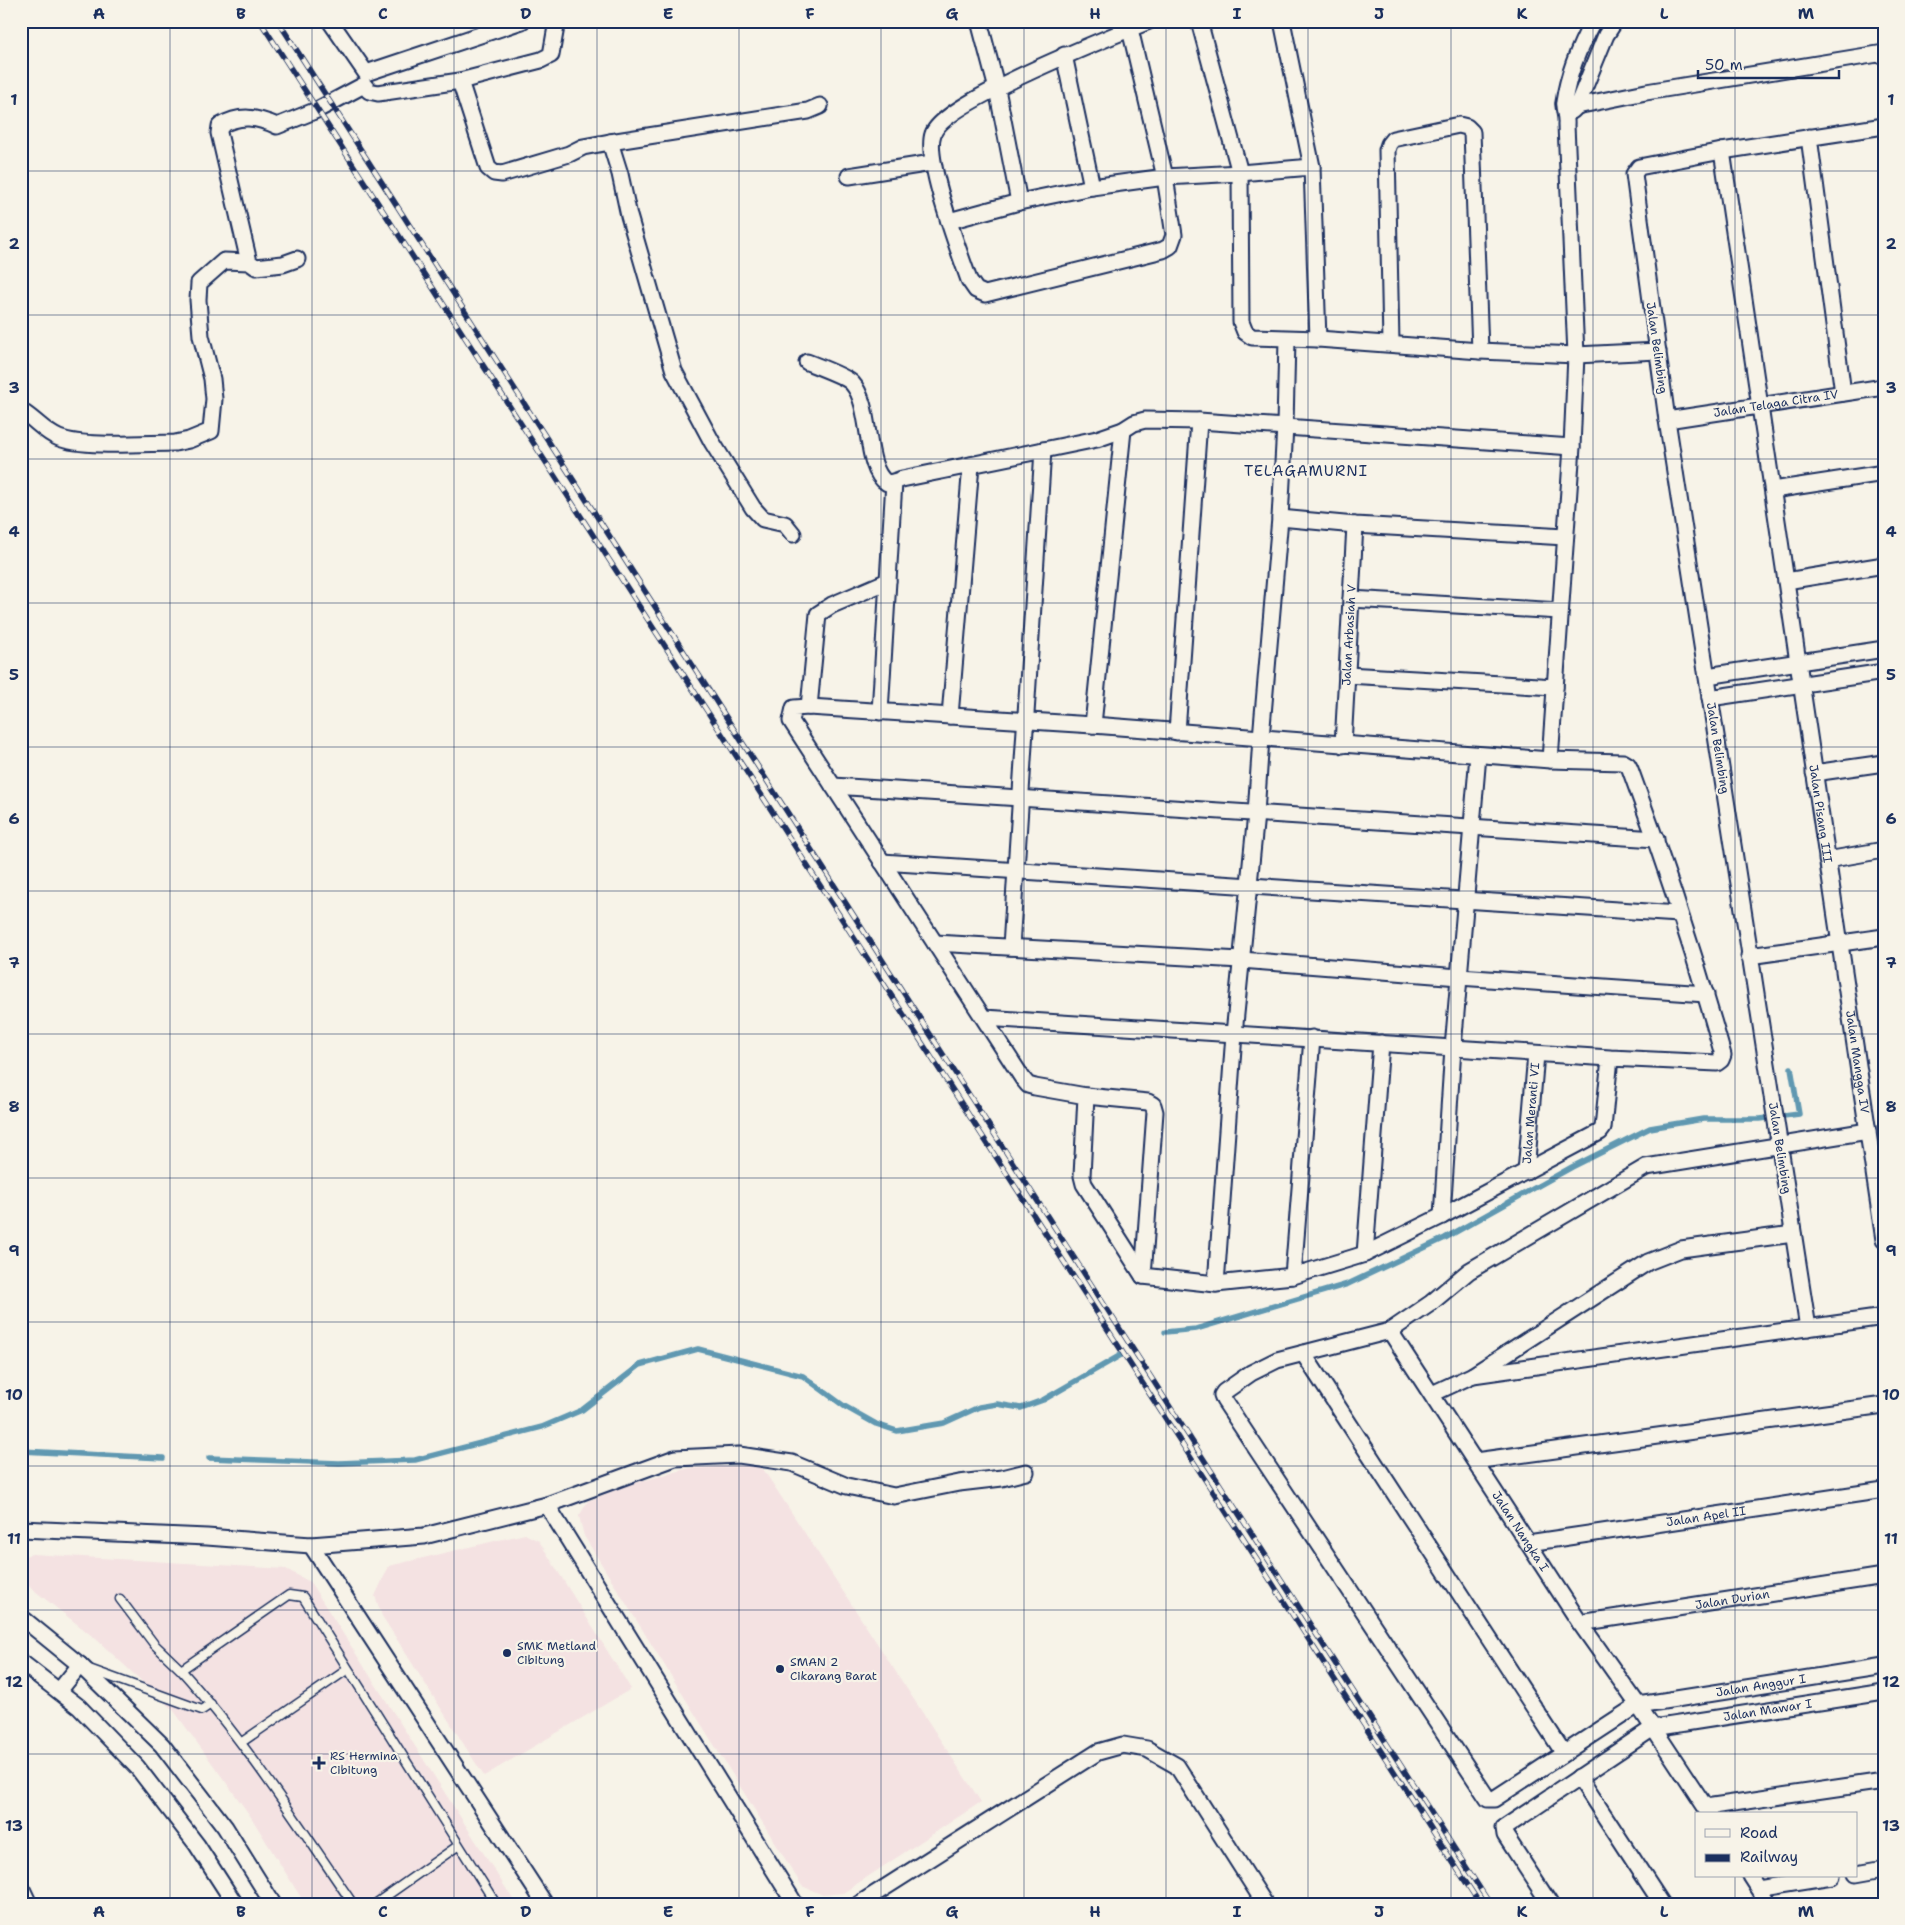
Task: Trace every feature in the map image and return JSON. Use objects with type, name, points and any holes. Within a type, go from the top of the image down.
[{"type":"street","points":[[330,21],[366,74],[522,21]]},
{"type":"street","points":[[249,262],[229,181],[219,129],[222,124],[240,118],[254,117],[276,126],[296,120],[364,85],[369,90],[378,94],[460,81],[541,60],[551,54],[557,21]]},
{"type":"street","points":[[980,21],[997,89],[1019,202]]},
{"type":"street","points":[[1130,29],[1165,177],[1174,235],[1170,246],[1163,250],[985,294],[976,290],[969,280],[932,163],[932,133],[946,117],[997,89],[1064,55],[1149,21]]},
{"type":"street","points":[[1199,21],[1240,174],[1241,322],[1244,332],[1252,337],[1391,343],[1576,355],[1658,350]]},
{"type":"street","points":[[1282,21],[1312,168],[1318,339]]},
{"type":"street","points":[[1569,108],[1606,35],[1616,21]]},
{"type":"street","points":[[1550,760],[1572,446],[1576,355],[1566,125],[1571,73],[1592,23],[1606,35]]},
{"type":"street","points":[[1569,108],[1656,91],[1884,53]]},
{"type":"street","points":[[1064,55],[1092,187]]},
{"type":"street","points":[[460,81],[488,168],[494,173],[502,174],[582,148],[610,142],[808,111],[820,106]]},
{"type":"street","points":[[1391,343],[1389,144],[1393,139],[1459,125],[1467,127],[1472,132],[1480,350]]},
{"type":"street","points":[[1722,150],[1884,126]]},
{"type":"street","points":[[1809,137],[1843,393]]},
{"type":"street","points":[[610,142],[614,150],[629,216],[674,371],[712,442],[753,508],[762,519],[785,524],[793,534]]},
{"type":"street","name":"Jalan Belimbing","points":[[1722,150],[1637,168],[1634,174],[1667,420],[1808,1328]]},
{"type":"street","name":"Jalan Pisang III","points":[[1722,150],[1840,943]]},
{"type":"street","points":[[850,176],[932,163]]},
{"type":"street","points":[[949,221],[1019,202],[1092,187],[1165,177],[1240,174],[1312,168]]},
{"type":"street","points":[[21,411],[47,432],[64,440],[83,443],[176,443],[211,431],[214,399],[212,379],[200,336],[199,283],[224,261],[249,262],[256,267],[297,259]]},
{"type":"street","points":[[1216,1284],[1234,1034],[1256,814],[1280,518],[1287,339]]},
{"type":"street","points":[[807,362],[852,382],[861,399],[873,462],[887,483],[902,478],[1097,439],[1145,420],[1285,426],[1572,446]]},
{"type":"street","name":"Jalan Telaga Citra IV","points":[[1667,420],[1884,387]]},
{"type":"street","points":[[1177,732],[1199,421]]},
{"type":"street","points":[[1093,725],[1123,430]]},
{"type":"street","points":[[1011,947],[1024,721],[1043,450]]},
{"type":"street","points":[[950,716],[971,465]]},
{"type":"street","points":[[1773,490],[1884,473]]},
{"type":"street","points":[[880,712],[894,482]]},
{"type":"street","points":[[1280,518],[1355,525],[1565,537]]},
{"type":"street","name":"Jalan Arbasiah V","points":[[1343,744],[1355,525]]},
{"type":"street","points":[[1786,581],[1884,565]]},
{"type":"street","points":[[809,707],[818,614],[832,605],[888,581]]},
{"type":"street","points":[[1351,599],[1560,610]]},
{"type":"street","points":[[1706,676],[1884,649]]},
{"type":"street","points":[[1710,698],[1884,672]]},
{"type":"street","points":[[1347,675],[1555,687]]},
{"type":"street","points":[[984,1018],[1717,1064],[1723,1055],[1706,994],[1656,839],[1628,765],[1624,762],[1550,760],[1478,755],[1093,725],[809,707],[794,708],[792,720],[1003,1050],[1028,1085],[1035,1088],[1086,1096],[1148,1102],[1153,1105],[1143,1276]]},
{"type":"street","points":[[1442,1216],[1453,1048],[1478,755]]},
{"type":"street","points":[[1814,773],[1884,763]]},
{"type":"street","points":[[833,786],[1656,839]]},
{"type":"street","points":[[1827,860],[1884,850]]},
{"type":"street","points":[[882,862],[1679,914]]},
{"type":"street","points":[[1749,956],[1884,936]]},
{"type":"street","points":[[935,943],[1242,960],[1706,994]]},
{"type":"street","name":"Jalan Mangga IV","points":[[1840,943],[1884,1240]]},
{"type":"street","points":[[1293,1276],[1312,1038]]},
{"type":"street","points":[[1365,1254],[1381,1043]]},
{"type":"street","name":"Jalan Meranti VI","points":[[1526,1172],[1536,1054]]},
{"type":"street","points":[[1143,1276],[1216,1284],[1293,1276],[1365,1254],[1442,1216],[1602,1131],[1610,1058]]},
{"type":"street","points":[[1086,1096],[1082,1176],[1084,1184],[1143,1276]]},
{"type":"street","points":[[1638,1705],[1494,1798],[1488,1798],[1222,1395],[1250,1373],[1277,1360],[1390,1331],[1431,1303],[1469,1271],[1642,1170],[1868,1131]]},
{"type":"street","points":[[1432,1394],[1473,1375],[1648,1262],[1681,1249],[1793,1234]]},
{"type":"street","points":[[1473,1375],[1884,1317]]},
{"type":"street","name":"Jalan Nangka I","points":[[1390,1331],[1580,1623],[1638,1705],[1708,1811]]},
{"type":"street","points":[[1303,1353],[1563,1752]]},
{"type":"street","points":[[1475,1461],[1884,1405]]},
{"type":"street","points":[[21,1529],[207,1537],[311,1544],[424,1536],[548,1504],[675,1458],[739,1455],[792,1464],[847,1486],[894,1496],[959,1483],[1002,1478],[1026,1472]]},
{"type":"street","name":"Jalan Apel II","points":[[1528,1543],[1884,1490]]},
{"type":"street","points":[[548,1504],[795,1904]]},
{"type":"street","points":[[311,1544],[545,1904]]},
{"type":"street","name":"Jalan Durian","points":[[1580,1623],[1884,1576]]},
{"type":"street","points":[[21,1617],[80,1665],[162,1745],[225,1828],[273,1904]]},
{"type":"street","points":[[21,1662],[79,1707],[137,1766],[198,1845],[235,1904]]},
{"type":"street","points":[[59,1691],[80,1665]]},
{"type":"street","name":"Jalan Anggur I","points":[[1638,1705],[1884,1666]]},
{"type":"street","name":"Jalan Mawar I","points":[[1652,1728],[1884,1692]]},
{"type":"street","points":[[1550,1904],[1505,1835],[1504,1828],[1652,1728]]},
{"type":"street","points":[[859,1904],[1098,1752],[1122,1745],[1147,1749],[1177,1766],[1265,1904]]},
{"type":"street","points":[[1579,1777],[1662,1904]]},
{"type":"street","points":[[1708,1811],[1884,1781]]},
{"type":"street","points":[[1858,1872],[1884,1868]]},
{"type":"street","points":[[1768,1904],[1754,1882],[1806,1878]]},
{"type":"street","points":[[21,1887],[29,1904]]},
{"type":"lane","points":[[181,1670],[289,1595],[303,1598],[496,1904]]},
{"type":"lane","points":[[120,1599],[154,1644],[212,1704],[242,1742],[353,1904]]},
{"type":"lane","points":[[80,1665],[202,1710],[212,1704]]},
{"type":"lane","points":[[242,1742],[348,1670]]},
{"type":"lane","points":[[375,1904],[459,1845]]},
{"type":"shaded area","name":"SMAN 2 Cikarang Barat","points":[[750,1465],[763,1469],[981,1802],[843,1893],[823,1895],[802,1886],[584,1536],[579,1516],[588,1501],[628,1485],[689,1468]]},
{"type":"shaded area","name":"SMK Metland Cibitung","points":[[525,1534],[539,1541],[631,1689],[484,1776],[382,1616],[375,1596],[389,1566]]},
{"type":"shaded area","name":"RS Hermina Cibitung","points":[[32,1554],[286,1569],[310,1582],[516,1904],[305,1904],[249,1814],[174,1711],[96,1639],[21,1580],[21,1557]]},
{"type":"waterway","points":[[1165,1332],[1196,1329],[1348,1284],[1445,1238],[1572,1167],[1650,1128],[1703,1119],[1760,1119],[1799,1114],[1791,1068]]},
{"type":"waterway","points":[[209,1458],[339,1463],[415,1460],[542,1427],[582,1410],[640,1365],[698,1349],[803,1376],[844,1406],[876,1424],[897,1431],[944,1423],[979,1407],[997,1404],[1021,1408],[1043,1400],[1121,1355]]},
{"type":"waterway","points":[[21,1451],[163,1458]]},
{"type":"railway","points":[[260,21],[1480,1904]]},
{"type":"railway","points":[[278,21],[1490,1904]]},
{"type":"place","name":"SMK Metland Cibitung","points":[[507,1653]]},
{"type":"place","name":"SMAN 2 Cikarang Barat","points":[[780,1669]]},
{"type":"place","name":"RS Hermina Cibitung","points":[[319,1763]]},
{"type":"district","name":"TELAGAMURNI","points":[[1306,471]]}]
